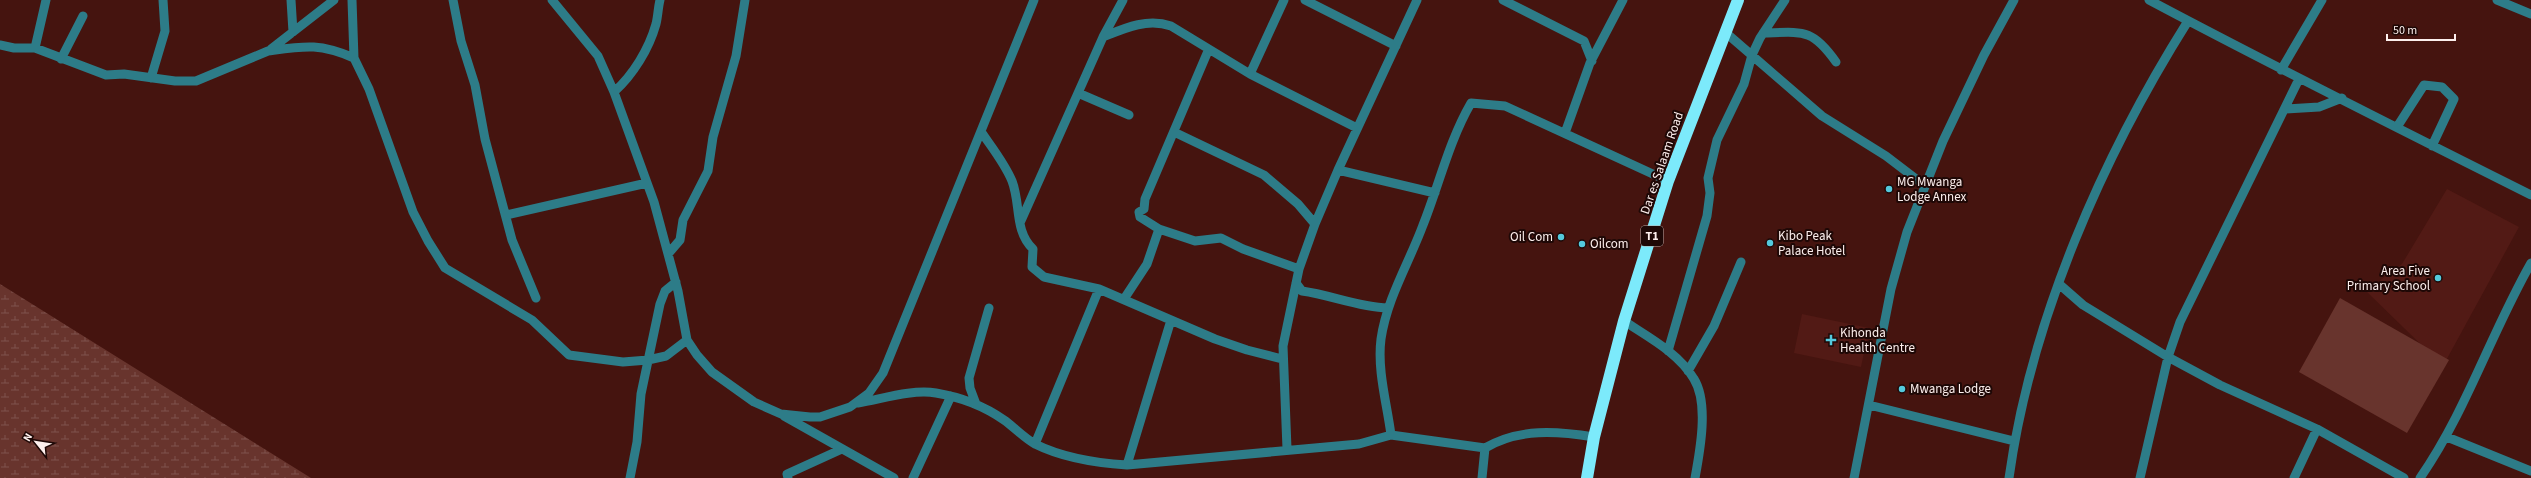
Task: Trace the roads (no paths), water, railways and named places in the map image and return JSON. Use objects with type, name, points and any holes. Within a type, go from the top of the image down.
[{"type":"highway","name":"Dar es Salaam Road","points":[[1587,478],[1594,437],[1624,320],[1668,181],[1738,0]]},
{"type":"street","points":[[35,48],[46,0]]},
{"type":"street","points":[[152,78],[165,31],[163,0]]},
{"type":"street","points":[[291,0],[293,32]]},
{"type":"street","points":[[0,45],[14,48],[35,48],[106,75],[124,74],[152,78],[196,81],[268,51],[334,0]]},
{"type":"street","points":[[352,0],[354,58],[369,88],[413,212],[428,241],[445,268],[532,320],[568,355],[623,362],[648,360],[666,356],[687,340]]},
{"type":"street","points":[[453,0],[461,41],[475,85],[485,139],[512,240],[536,298]]},
{"type":"street","points":[[552,0],[598,56],[614,92],[647,183],[668,254],[676,282],[687,340],[697,355],[712,372],[754,402],[781,414],[894,478]]},
{"type":"street","points":[[614,92],[625,82],[644,52],[656,25],[660,0]]},
{"type":"street","points":[[668,254],[680,240],[683,220],[708,170],[713,138],[736,56],[745,0]]},
{"type":"street","points":[[856,403],[877,382],[894,351],[982,134],[1034,0]]},
{"type":"street","points":[[1019,224],[1102,37],[1123,0]]},
{"type":"street","points":[[1250,74],[1284,0]]},
{"type":"street","points":[[1305,0],[1396,46]]},
{"type":"street","points":[[1286,449],[1282,359],[1284,333],[1299,269],[1315,224],[1338,170],[1416,0]]},
{"type":"street","points":[[1504,0],[1584,41],[1592,61]]},
{"type":"street","points":[[1565,134],[1592,61],[1623,0]]},
{"type":"street","points":[[1668,350],[1707,216],[1710,194],[1708,178],[1711,160],[1717,140],[1744,84],[1752,55],[1763,33],[1785,0]]},
{"type":"street","points":[[1854,478],[1895,273],[1924,185],[1984,55],[2014,0]]},
{"type":"street","points":[[2149,0],[2281,70],[2342,98],[2432,146],[2531,195]]},
{"type":"street","points":[[2281,70],[2322,0]]},
{"type":"street","points":[[2497,0],[2531,14]]},
{"type":"street","points":[[61,59],[83,16]]},
{"type":"street","points":[[2009,478],[2014,441],[2041,332],[2059,284],[2112,158],[2164,59],[2188,21]]},
{"type":"street","points":[[1102,37],[1135,25],[1156,22],[1171,26],[1208,51],[1357,128]]},
{"type":"street","points":[[1725,32],[1822,116],[1886,156],[1924,185]]},
{"type":"street","points":[[1763,33],[1792,32],[1811,35],[1820,41],[1836,62]]},
{"type":"street","points":[[268,51],[310,46],[331,48],[354,58]]},
{"type":"street","points":[[1208,51],[1145,199],[1144,209],[1139,212],[1140,217],[1159,228],[1195,241],[1221,238],[1243,249],[1299,269]]},
{"type":"street","points":[[2140,478],[2168,357],[2193,296],[2299,79]]},
{"type":"street","points":[[2397,127],[2424,85],[2442,88],[2454,99],[2432,146]]},
{"type":"street","points":[[1078,93],[1129,115]]},
{"type":"street","points":[[2285,108],[2319,107],[2342,98]]},
{"type":"street","points":[[1391,435],[1380,357],[1381,340],[1388,308],[1435,193],[1452,145],[1471,103],[1505,106],[1668,181]]},
{"type":"street","points":[[1174,132],[1264,175],[1298,204],[1315,224]]},
{"type":"street","points":[[982,134],[1012,181],[1019,224],[1023,237],[1033,249],[1032,267],[1044,278],[1099,289],[1171,320],[1247,350],[1282,359]]},
{"type":"street","points":[[1338,170],[1435,193]]},
{"type":"street","points":[[506,215],[647,183]]},
{"type":"street","points":[[1124,299],[1147,264],[1159,228]]},
{"type":"street","points":[[1688,371],[1714,326],[1741,262]]},
{"type":"street","points":[[2420,478],[2446,436],[2505,311],[2531,263]]},
{"type":"street","points":[[630,478],[637,442],[641,394],[662,297],[665,290],[676,282]]},
{"type":"street","points":[[1296,283],[1302,291],[1330,295],[1367,307],[1388,308]]},
{"type":"street","points":[[2059,284],[2083,305],[2168,357],[2220,385],[2317,429],[2404,478]]},
{"type":"street","points":[[1035,444],[1099,289]]},
{"type":"street","points":[[976,404],[970,388],[970,378],[989,308]]},
{"type":"street","points":[[1127,465],[1171,320]]},
{"type":"street","points":[[1624,320],[1668,350],[1688,371],[1697,384],[1701,404],[1700,438],[1695,478]]},
{"type":"street","points":[[781,414],[820,417],[856,403],[926,392],[951,396],[976,404],[1003,420],[1035,444],[1091,462],[1127,465],[1286,449],[1359,444],[1391,435],[1485,448],[1496,442],[1541,432],[1594,437]]},
{"type":"street","points":[[913,478],[951,396]]},
{"type":"street","points":[[1869,405],[2014,441]]},
{"type":"street","points":[[2294,478],[2317,429]]},
{"type":"street","points":[[2446,436],[2531,471]]},
{"type":"street","points":[[1482,478],[1485,448]]},
{"type":"street","points":[[788,478],[788,474],[842,449]]},
{"type":"place","name":"MG Mwanga Lodge Annex","points":[[1889,189]]},
{"type":"place","name":"Oil Com","points":[[1561,237]]},
{"type":"place","name":"Kibo Peak Palace Hotel","points":[[1770,243]]},
{"type":"place","name":"Oilcom","points":[[1582,244]]},
{"type":"place","name":"Area Five Primary School","points":[[2438,278]]},
{"type":"place","name":"Kihonda Health Centre","points":[[1831,340]]},
{"type":"place","name":"Mwanga Lodge","points":[[1902,389]]}]
